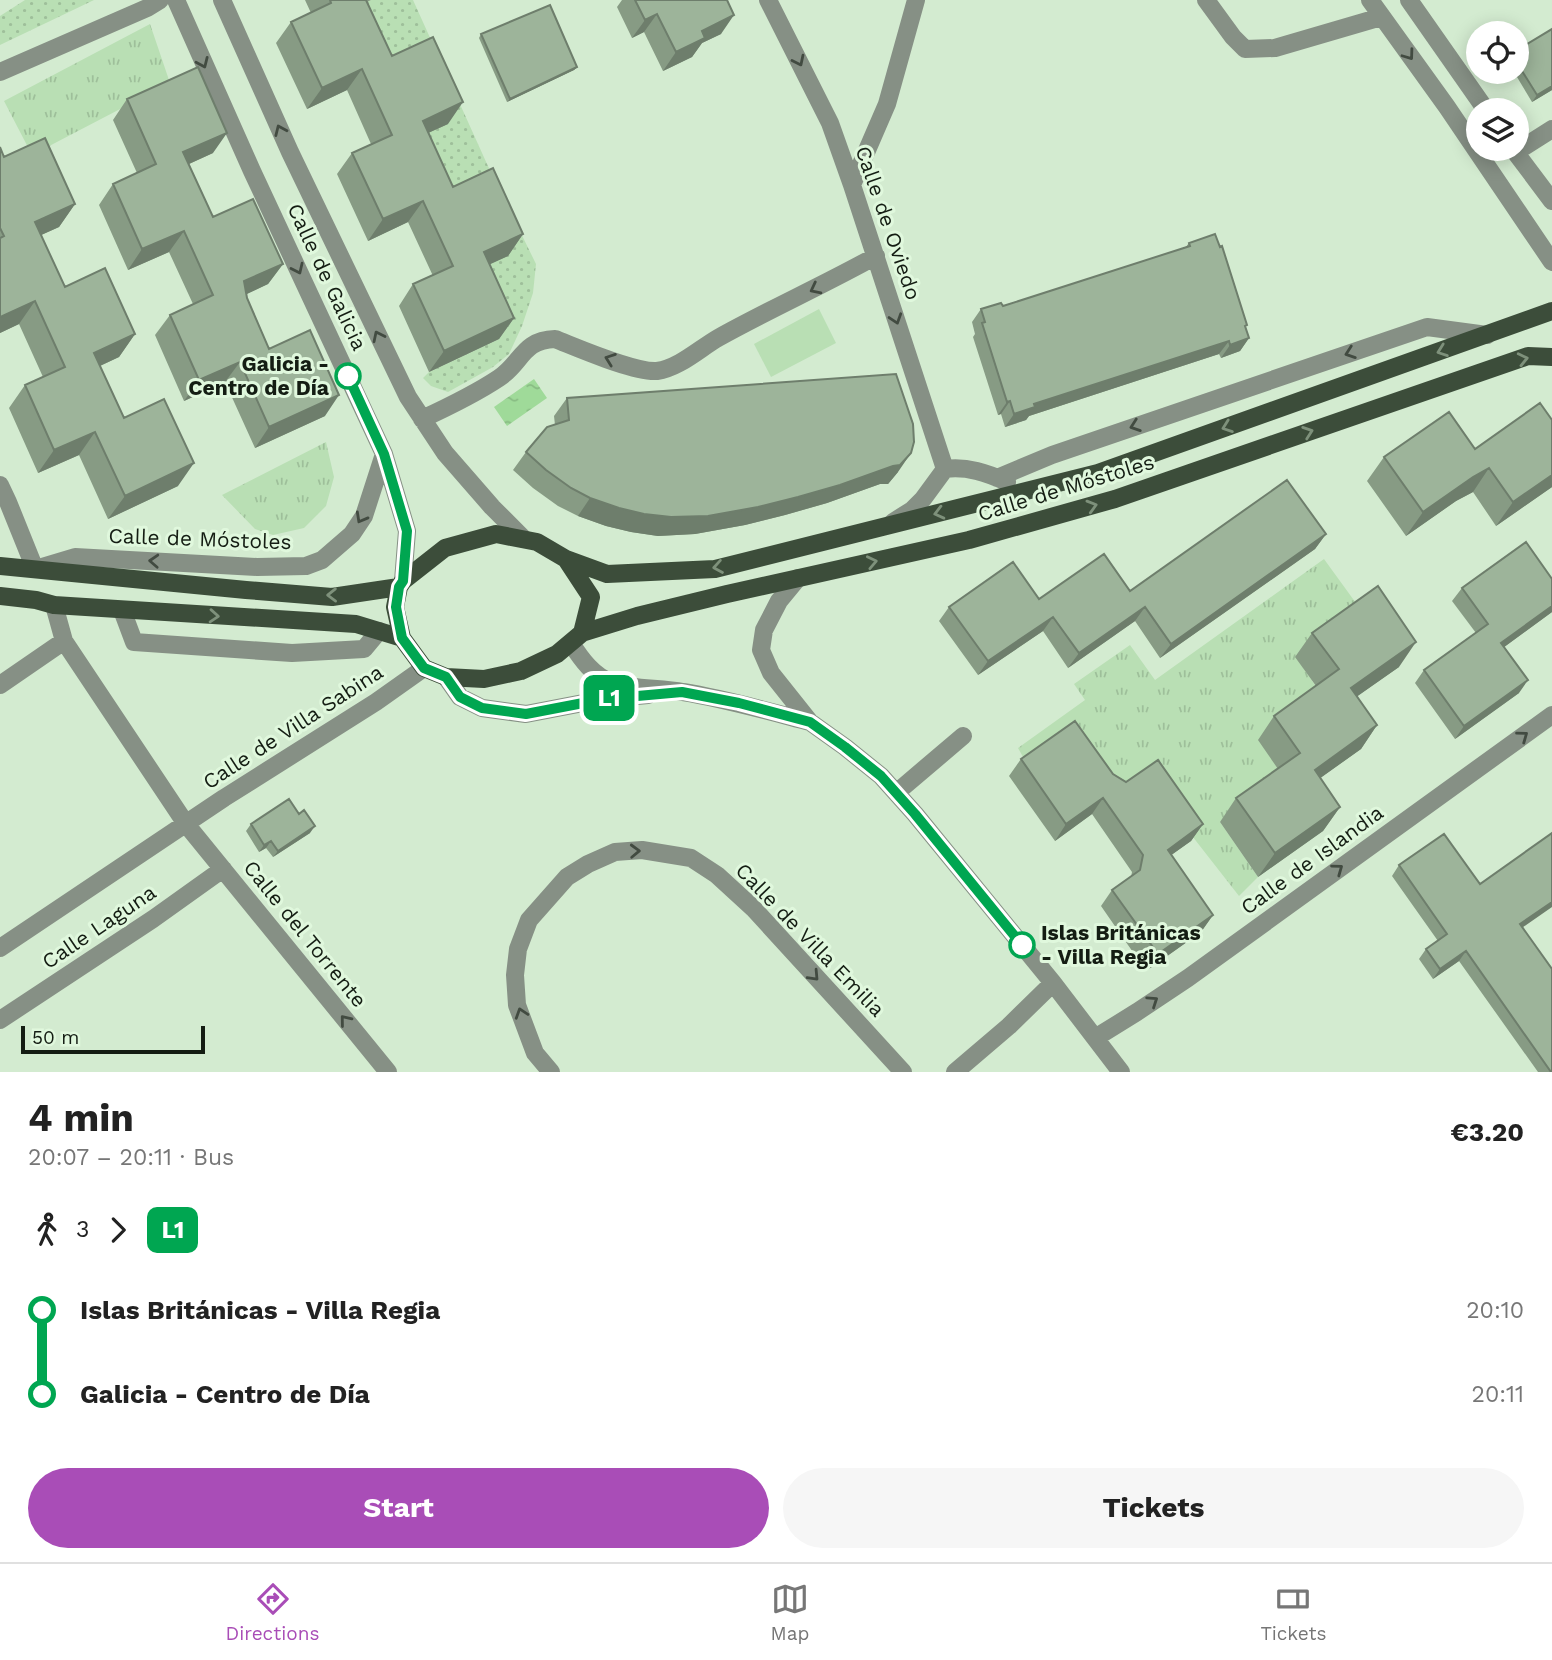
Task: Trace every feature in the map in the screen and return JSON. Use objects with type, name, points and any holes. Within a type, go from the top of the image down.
[{"type":"main road","name":"Calle de Móstoles","points":[[566,559],[607,573],[715,569],[888,526],[1098,473],[1552,311]]},
{"type":"main road","name":"Calle de Móstoles","points":[[577,638],[637,616],[970,540],[1115,499],[1528,356],[1552,357]]},
{"type":"main road","points":[[496,534],[537,542],[566,559],[591,597],[577,638],[557,654],[521,671],[484,679],[446,677],[424,668],[402,638],[396,607],[401,584],[445,548],[496,534]]},
{"type":"main road","name":"Calle de Móstoles","points":[[0,566],[332,597],[401,584]]},
{"type":"main road","points":[[0,596],[54,605],[356,624],[402,638]]},
{"type":"street","points":[[0,72],[160,0]]},
{"type":"street","name":"Calle de Galicia","points":[[176,0],[252,171],[384,454],[407,531],[401,584]]},
{"type":"street","name":"Calle de Galicia","points":[[222,0],[290,152],[408,397],[444,453],[524,540]]},
{"type":"street","name":"Calle de Oviedo","points":[[768,0],[830,123],[945,469]]},
{"type":"street","points":[[852,185],[887,104],[916,0]]},
{"type":"street","points":[[1206,0],[1245,49],[1275,48],[1381,17]]},
{"type":"street","points":[[1370,0],[1447,107],[1552,262]]},
{"type":"street","points":[[1409,0],[1478,98]]},
{"type":"street","points":[[1529,142],[1552,129]]},
{"type":"street","points":[[1522,161],[1552,201]]},
{"type":"street","points":[[422,419],[502,377],[529,347],[542,340],[555,340],[640,370],[656,371],[671,367],[719,338],[876,256]]},
{"type":"street","name":"Calle de Móstoles","points":[[997,478],[1052,454],[1427,327],[1487,335]]},
{"type":"street","name":"Calle de Móstoles","points":[[35,569],[75,557],[257,567],[306,566],[322,560],[352,534],[364,516],[384,454]]},
{"type":"street","points":[[888,526],[912,510],[945,469],[958,467],[987,473],[1026,491]]},
{"type":"street","points":[[0,485],[35,569]]},
{"type":"street","points":[[798,578],[779,601],[764,630],[761,650],[771,673],[810,722],[881,776],[896,793],[1053,982],[1121,1072]]},
{"type":"street","name":"Calle del Torrente","points":[[54,605],[64,641],[186,824],[388,1072]]},
{"type":"street","points":[[122,610],[134,642],[292,653],[364,649],[379,631]]},
{"type":"street","points":[[577,638],[580,656],[593,671],[612,683],[739,703],[810,722]]},
{"type":"street","points":[[0,685],[64,641]]},
{"type":"street","name":"Calle de Villa Sabina","points":[[186,824],[376,702],[424,668]]},
{"type":"street","points":[[446,677],[460,697],[482,708],[526,714],[604,699],[682,692]]},
{"type":"street","name":"Calle de Islandia","points":[[1095,1038],[1188,978],[1552,715]]},
{"type":"street","points":[[896,793],[963,736]]},
{"type":"street","name":"Calle Laguna","points":[[0,948],[186,824]]},
{"type":"street","name":"Calle de Villa Emilia","points":[[551,1072],[535,1053],[517,1005],[515,975],[518,949],[529,920],[567,877],[615,852],[642,850],[691,858],[717,875],[753,908],[903,1072]]},
{"type":"street","name":"Calle Laguna","points":[[0,1020],[153,919],[223,869]]},
{"type":"street","points":[[955,1072],[1009,1026],[1053,982]]},
{"type":"green space","points":[[25,0],[94,0],[0,45],[0,16]]},
{"type":"green space","points":[[371,0],[413,0],[487,164],[536,264],[533,293],[509,354],[493,367],[448,392],[431,386],[423,378],[429,372],[499,339],[469,273],[508,255],[438,208],[347,11]]},
{"type":"green space","points":[[150,24],[170,83],[32,155],[4,101]]},
{"type":"green space","points":[[819,309],[836,343],[771,377],[754,344]]},
{"type":"green space","points":[[326,442],[334,477],[326,506],[304,528],[273,535],[255,529],[222,495]]},
{"type":"green space","points":[[1324,559],[1361,610],[1296,657],[1321,694],[1284,776],[1220,822],[1258,877],[1239,896],[1146,777],[1109,802],[1027,764],[1018,748],[1085,700],[1074,684],[1130,645],[1155,680]]},
{"type":"water","points":[[534,379],[547,398],[507,426],[494,407]]},
{"type":"building","points":[[330,0],[366,0],[392,56],[433,37],[463,102],[423,121],[453,187],[493,168],[523,234],[484,252],[514,318],[444,351],[413,284],[453,266],[423,201],[383,219],[352,153],[392,135],[362,69],[322,88],[291,22],[331,3]]},
{"type":"building","points":[[635,0],[727,0],[734,15],[702,31],[705,38],[676,52],[657,14],[645,20]]},
{"type":"building","points":[[550,5],[577,67],[510,99],[481,34]]},
{"type":"building","points":[[1552,29],[1552,86],[1537,95],[1529,82],[1529,43]]},
{"type":"building","points":[[198,67],[227,133],[183,152],[213,217],[253,199],[283,264],[244,281],[247,298],[269,349],[310,330],[339,395],[269,427],[240,362],[199,380],[170,315],[213,295],[184,231],[142,249],[113,184],[156,164],[127,99]]},
{"type":"building","points":[[45,138],[75,204],[35,222],[65,287],[105,268],[135,334],[94,353],[124,418],[164,399],[194,463],[125,496],[95,432],[54,450],[25,385],[65,367],[35,301],[0,317],[0,238],[4,236],[0,228],[0,147],[4,157]]},
{"type":"building","points":[[1215,234],[1220,247],[1222,246],[1249,338],[1230,345],[1229,341],[1034,404],[1035,407],[1014,414],[1010,401],[1007,402],[982,323],[985,322],[981,309],[1001,303],[1003,306],[1190,246],[1189,243]]},
{"type":"building","points":[[896,374],[913,424],[914,442],[911,453],[900,465],[840,485],[758,507],[708,516],[671,517],[644,514],[590,498],[571,488],[526,452],[547,427],[569,420],[567,398]]},
{"type":"building","points":[[1540,403],[1552,420],[1552,475],[1513,502],[1489,468],[1423,512],[1384,457],[1449,412],[1475,449]]},
{"type":"building","points":[[1287,480],[1326,534],[1171,644],[1145,607],[1079,653],[1053,617],[988,661],[949,607],[1013,562],[1039,599],[1104,554],[1130,591]]},
{"type":"building","points":[[1526,542],[1552,579],[1552,606],[1501,643],[1528,680],[1464,726],[1424,670],[1488,624],[1462,588]]},
{"type":"building","points":[[1378,586],[1416,642],[1351,688],[1377,725],[1315,770],[1340,807],[1275,853],[1236,798],[1300,753],[1274,716],[1339,669],[1312,633]]},
{"type":"building","points":[[1075,721],[1113,774],[1126,782],[1158,760],[1203,824],[1168,850],[1213,915],[1158,954],[1112,890],[1140,870],[1143,855],[1103,798],[1066,824],[1021,759]]},
{"type":"building","points":[[289,799],[299,814],[304,810],[315,826],[278,851],[271,841],[264,845],[251,824]]},
{"type":"building","points":[[1552,833],[1552,902],[1520,924],[1552,969],[1551,1072],[1466,951],[1440,969],[1426,949],[1447,934],[1399,865],[1444,834],[1480,884]]},
{"type":"bus line","name":"L1","points":[[348,376],[384,454],[407,531],[403,581],[399,587],[396,607],[402,638],[424,668],[446,677],[460,697],[482,708],[526,714],[604,699],[682,692],[739,703],[810,722],[881,776],[1022,945]]},
{"type":"place","name":"Galicia - Centro de Día","points":[[348,376]]},
{"type":"place","name":"Islas Británicas - Villa Regia","points":[[1022,945]]}]
